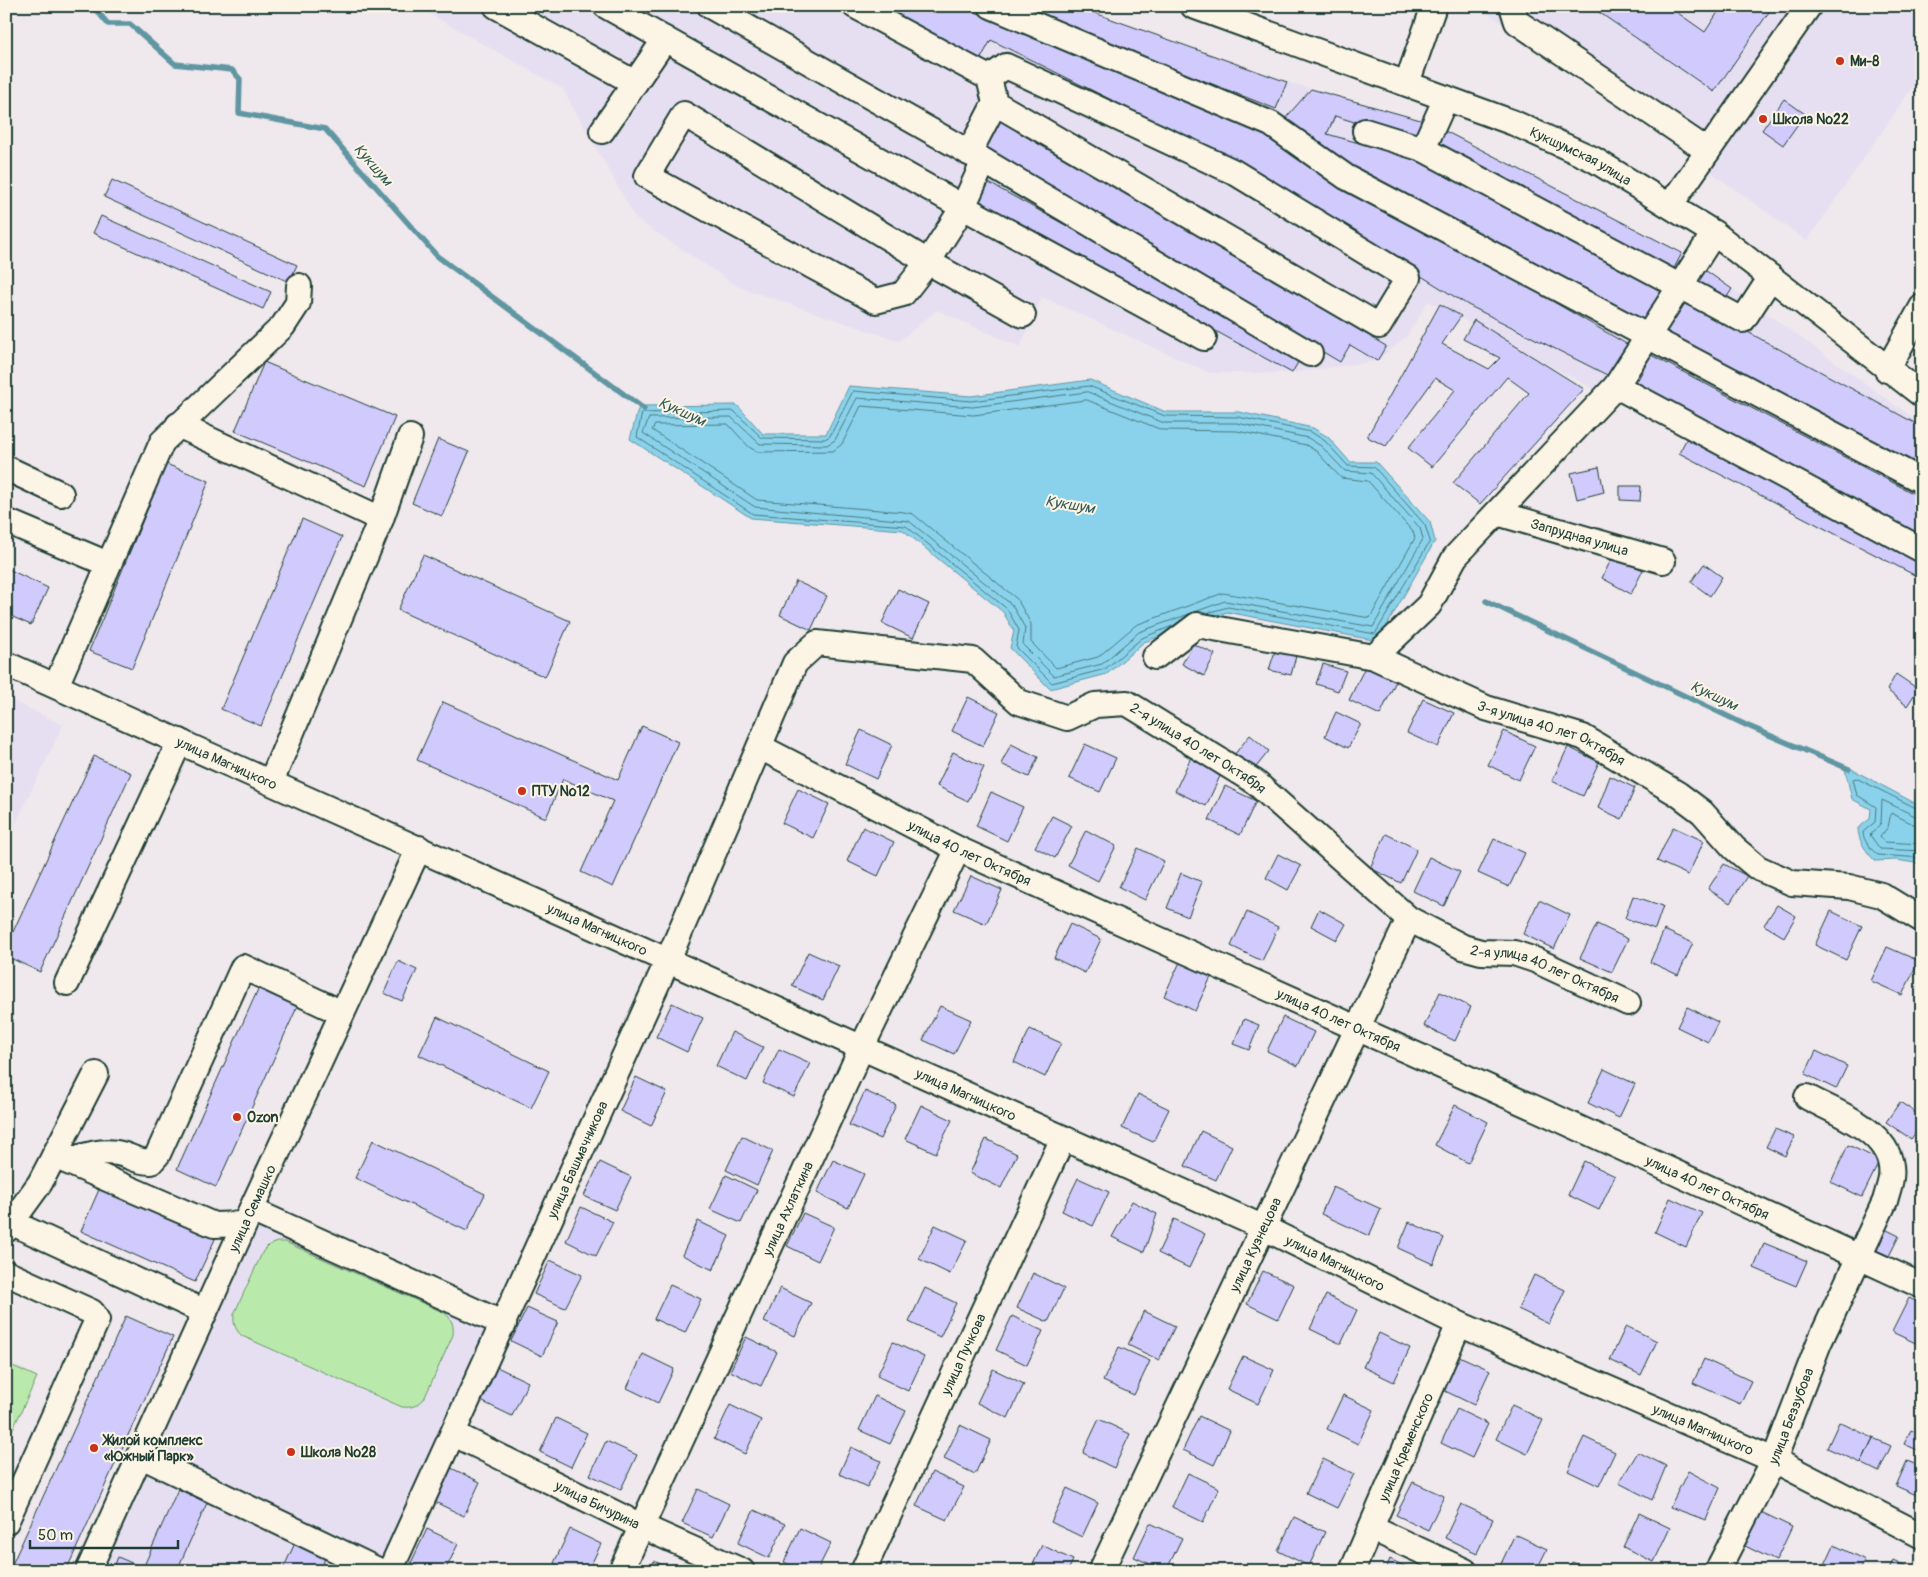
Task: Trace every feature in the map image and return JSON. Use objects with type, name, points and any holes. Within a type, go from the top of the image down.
[{"type":"street","points":[[496,6],[635,83]]},
{"type":"street","points":[[606,6],[964,208],[1204,338]]},
{"type":"street","points":[[710,6],[976,157],[1310,354]]},
{"type":"street","points":[[855,6],[879,12],[989,78],[995,103],[976,157],[964,208],[928,262],[903,294],[876,301],[647,176],[684,114],[928,262],[1023,315]]},
{"type":"street","points":[[991,6],[1271,124],[1346,177],[1922,481]]},
{"type":"street","name":"Кукшумская улица","points":[[1193,6],[1514,122],[1593,159],[1671,204],[1714,232],[1887,370],[1922,395]]},
{"type":"street","points":[[1406,83],[1434,6]]},
{"type":"street","points":[[1512,6],[1517,22],[1708,151]]},
{"type":"street","points":[[1671,204],[1809,6]]},
{"type":"street","points":[[602,131],[665,39]]},
{"type":"street","points":[[989,78],[1006,66],[1234,172],[1408,278],[1379,326],[995,103]]},
{"type":"street","points":[[1423,149],[1446,98]]},
{"type":"street","points":[[1365,131],[1423,149],[1743,320],[1770,277]]},
{"type":"street","points":[[1374,657],[1429,606],[1455,557],[1616,386],[1714,232]]},
{"type":"street","points":[[56,686],[162,442],[283,326],[298,303],[299,286]]},
{"type":"street","points":[[1887,370],[1922,307]]},
{"type":"street","points":[[1616,386],[1922,550]]},
{"type":"street","points":[[178,425],[381,519]]},
{"type":"street","points":[[271,782],[381,519],[410,437]]},
{"type":"street","points":[[6,468],[61,494]]},
{"type":"street","name":"Запрудная улица","points":[[1497,513],[1663,561]]},
{"type":"street","points":[[6,521],[108,564]]},
{"type":"street","name":"3-я улица 40 лет Октября","points":[[1155,657],[1197,625],[1374,657],[1486,708],[1583,737],[1678,794],[1702,812],[1734,848],[1758,868],[1792,884],[1849,887],[1881,895],[1922,920]]},
{"type":"street","name":"2-я улица 40 лет Октября","points":[[760,747],[795,663],[817,643],[973,660],[1019,702],[1066,718],[1095,705],[1127,703],[1255,782],[1409,919],[1462,947],[1481,952],[1514,953],[1536,960],[1628,1003]]},
{"type":"street","name":"улица Магницкого","points":[[6,664],[1262,1227],[1459,1324],[1774,1460],[1922,1536]]},
{"type":"street","points":[[68,983],[180,741]]},
{"type":"street","name":"улица 40 лет Октября","points":[[760,747],[958,849],[1922,1286]]},
{"type":"street","name":"улица Башмачникова","points":[[390,1571],[454,1434],[668,960],[760,747]]},
{"type":"street","name":"улица Семашко","points":[[88,1571],[139,1455],[419,848]]},
{"type":"street","name":"улица Ахлаткина","points":[[621,1571],[862,1047],[958,849]]},
{"type":"street","name":"улица Кузнецова","points":[[1101,1571],[1409,919]]},
{"type":"street","points":[[60,1158],[95,1152],[118,1153],[139,1162],[151,1162],[158,1154],[243,967],[342,1013]]},
{"type":"street","points":[[96,1074],[60,1158],[7,1224],[205,1312]]},
{"type":"street","points":[[1807,1097],[1867,1130],[1880,1141],[1889,1158],[1891,1177],[1885,1201],[1858,1257]]},
{"type":"street","name":"улица Пучкова","points":[[863,1571],[1063,1138]]},
{"type":"street","points":[[60,1158],[214,1225],[248,1217],[504,1324]]},
{"type":"street","name":"улица Беззубова","points":[[1717,1571],[1774,1460],[1819,1343],[1858,1257]]},
{"type":"street","points":[[6,1273],[92,1312],[97,1320],[6,1522]]},
{"type":"street","name":"улица Кременского","points":[[1352,1571],[1459,1324]]},
{"type":"street","name":"улица Бичурина","points":[[454,1434],[641,1526],[742,1571]]},
{"type":"street","points":[[139,1455],[380,1571]]},
{"type":"street","points":[[1371,1528],[1465,1571]]},
{"type":"shaded area","points":[[416,6],[1075,6],[1287,82],[1424,121],[1682,253],[1922,424],[1922,579],[1679,453],[1686,438],[1428,301],[1407,336],[1377,361],[1292,373],[1210,373],[1042,297],[1020,347],[937,310],[899,341],[739,287],[636,219],[563,89]]},
{"type":"shaded area","name":"Школа №22","points":[[1478,6],[1922,6],[1922,73],[1807,241]]},
{"type":"shaded area","points":[[6,698],[63,725],[6,843]]},
{"type":"shaded area","name":"Школа №28","points":[[254,1219],[479,1316],[487,1333],[378,1571],[96,1571]]},
{"type":"green space","points":[[285,1242],[445,1313],[453,1325],[453,1335],[424,1399],[412,1407],[402,1407],[242,1336],[234,1324],[234,1314],[263,1251],[269,1245]]},
{"type":"green space","points":[[6,1363],[37,1377],[6,1444]]},
{"type":"water","points":[[1090,380],[1166,412],[1239,412],[1313,428],[1328,437],[1350,462],[1376,462],[1430,522],[1435,541],[1378,641],[1227,612],[1144,642],[1107,674],[1050,689],[1010,648],[1014,631],[1003,612],[903,530],[751,518],[630,439],[639,406],[737,405],[763,434],[826,434],[849,386],[971,396]]},
{"type":"water","points":[[1844,765],[1922,807],[1922,864],[1896,860],[1875,861],[1863,846],[1858,828],[1870,819],[1871,809],[1852,799]]},
{"type":"building","points":[[900,6],[961,6],[1256,130],[1630,346],[1611,377],[1468,305],[1244,166],[991,40],[979,62],[895,17]]},
{"type":"building","points":[[1014,6],[1075,6],[1287,82],[1276,109]]},
{"type":"building","points":[[1590,6],[1668,6],[1705,32],[1722,6],[1773,6],[1714,92]]},
{"type":"building","points":[[1311,89],[1424,121],[1415,141],[1335,116],[1327,134],[1416,159],[1662,290],[1642,322],[1349,167],[1283,121]]},
{"type":"building","points":[[1784,99],[1805,114],[1783,145],[1762,130]]},
{"type":"building","points":[[999,117],[1386,346],[1377,361],[1350,345],[1340,362],[980,149]]},
{"type":"building","points":[[1443,130],[1682,253],[1672,272],[1433,148]]},
{"type":"building","points":[[112,180],[297,265],[289,282],[104,197]]},
{"type":"building","points":[[989,183],[1302,355],[1292,373],[979,201]]},
{"type":"building","points":[[101,216],[271,292],[263,309],[93,233]]},
{"type":"building","points":[[1702,268],[1732,289],[1723,303],[1693,282]]},
{"type":"building","points":[[1680,295],[1922,427],[1922,470],[1660,332]]},
{"type":"building","points":[[1440,304],[1461,316],[1442,344],[1489,369],[1500,358],[1463,339],[1474,320],[1584,389],[1480,504],[1453,483],[1529,393],[1507,377],[1432,467],[1408,448],[1455,390],[1435,378],[1386,446],[1367,437]]},
{"type":"building","points":[[1651,355],[1922,498],[1922,540],[1633,389]]},
{"type":"building","points":[[264,362],[395,417],[366,486],[235,431]]},
{"type":"building","points":[[1687,438],[1922,559],[1922,579],[1679,453]]},
{"type":"building","points":[[438,439],[469,452],[442,516],[412,503]]},
{"type":"building","points":[[166,464],[209,481],[132,668],[89,651]]},
{"type":"building","points":[[1599,467],[1604,492],[1577,499],[1571,473]]},
{"type":"building","points":[[1620,486],[1641,486],[1640,501],[1620,500]]},
{"type":"building","points":[[302,519],[342,537],[261,726],[221,709]]},
{"type":"building","points":[[423,555],[570,621],[545,677],[398,610]]},
{"type":"building","points":[[1613,556],[1643,570],[1631,594],[1602,578]]},
{"type":"building","points":[[1704,564],[1722,577],[1710,596],[1691,582]]},
{"type":"building","points":[[6,568],[48,588],[31,625],[6,614]]},
{"type":"building","points":[[796,581],[827,596],[811,630],[780,615]]},
{"type":"building","points":[[898,589],[929,604],[913,638],[882,623]]},
{"type":"building","points":[[1193,644],[1215,654],[1204,676],[1182,664]]},
{"type":"building","points":[[1275,651],[1296,656],[1291,675],[1269,670]]},
{"type":"building","points":[[1323,664],[1346,671],[1338,691],[1316,684]]},
{"type":"building","points":[[1365,667],[1396,681],[1380,715],[1349,700]]},
{"type":"building","points":[[1896,674],[1918,689],[1907,706],[1887,690]]},
{"type":"building","points":[[968,697],[999,712],[983,746],[952,731]]},
{"type":"building","points":[[1423,699],[1454,713],[1438,747],[1407,733]]},
{"type":"building","name":"ПТУ №12","points":[[443,702],[618,780],[642,726],[678,742],[613,887],[581,872],[613,801],[563,779],[546,818],[417,760]]},
{"type":"building","points":[[1336,712],[1361,724],[1348,748],[1325,736]]},
{"type":"building","points":[[861,730],[892,745],[876,779],[845,764]]},
{"type":"building","points":[[1504,731],[1535,746],[1519,780],[1488,765]]},
{"type":"building","points":[[1250,735],[1269,751],[1252,772],[1234,755]]},
{"type":"building","points":[[1011,744],[1038,757],[1029,777],[1001,764]]},
{"type":"building","points":[[1085,744],[1116,758],[1100,792],[1069,778]]},
{"type":"building","points":[[1568,747],[1599,762],[1583,796],[1552,781]]},
{"type":"building","points":[[953,752],[984,767],[968,801],[937,786]]},
{"type":"building","points":[[94,756],[131,773],[40,972],[6,956],[6,947]]},
{"type":"building","points":[[1191,757],[1222,772],[1206,806],[1175,791]]},
{"type":"building","points":[[1610,776],[1635,788],[1622,819],[1598,808]]},
{"type":"building","points":[[1225,786],[1256,801],[1240,835],[1209,820]]},
{"type":"building","points":[[798,789],[829,804],[813,838],[782,823]]},
{"type":"building","points":[[991,792],[1023,807],[1007,841],[976,826]]},
{"type":"building","points":[[1052,816],[1072,826],[1055,858],[1035,847]]},
{"type":"building","points":[[863,827],[894,842],[878,876],[847,861]]},
{"type":"building","points":[[1673,827],[1704,841],[1688,875],[1657,861]]},
{"type":"building","points":[[1086,830],[1116,846],[1098,881],[1068,865]]},
{"type":"building","points":[[1386,834],[1417,849],[1401,883],[1370,868]]},
{"type":"building","points":[[1494,839],[1525,853],[1509,887],[1478,873]]},
{"type":"building","points":[[1138,848],[1164,861],[1145,900],[1119,887]]},
{"type":"building","points":[[1278,854],[1301,866],[1288,890],[1266,878]]},
{"type":"building","points":[[1429,857],[1460,872],[1444,906],[1413,891]]},
{"type":"building","points":[[1724,864],[1747,876],[1730,903],[1708,889]]},
{"type":"building","points":[[1181,873],[1202,882],[1188,917],[1167,908]]},
{"type":"building","points":[[971,876],[1002,890],[986,924],[954,910]]},
{"type":"building","points":[[1633,896],[1663,906],[1655,929],[1625,918]]},
{"type":"building","points":[[1539,900],[1570,915],[1554,949],[1523,934]]},
{"type":"building","points":[[1777,905],[1796,916],[1784,937],[1764,925]]},
{"type":"building","points":[[1319,909],[1346,924],[1337,940],[1311,926]]},
{"type":"building","points":[[1831,911],[1862,926],[1846,960],[1815,945]]},
{"type":"building","points":[[1247,912],[1278,927],[1262,961],[1231,946]]},
{"type":"building","points":[[1070,924],[1101,939],[1085,973],[1054,958]]},
{"type":"building","points":[[1597,924],[1628,939],[1612,972],[1580,958]]},
{"type":"building","points":[[1664,930],[1693,943],[1678,975],[1650,962]]},
{"type":"building","points":[[1887,947],[1919,961],[1902,995],[1871,981]]},
{"type":"building","points":[[808,952],[839,966],[823,1000],[792,986]]},
{"type":"building","points":[[398,961],[417,970],[402,1001],[384,993]]},
{"type":"building","points":[[1180,962],[1211,977],[1195,1011],[1164,996]]},
{"type":"building","points":[[259,987],[298,1005],[216,1187],[177,1169]]},
{"type":"building","points":[[1440,992],[1471,1007],[1455,1041],[1424,1026]]},
{"type":"building","points":[[672,1003],[703,1018],[687,1052],[656,1037]]},
{"type":"building","points":[[940,1006],[971,1020],[954,1054],[923,1040]]},
{"type":"building","points":[[1687,1007],[1718,1022],[1708,1042],[1677,1027]]},
{"type":"building","points":[[437,1017],[549,1071],[531,1108],[419,1055]]},
{"type":"building","points":[[1283,1017],[1314,1032],[1298,1066],[1267,1051]]},
{"type":"building","points":[[1244,1019],[1259,1025],[1249,1050],[1233,1044]]},
{"type":"building","points":[[1030,1029],[1061,1043],[1045,1077],[1014,1062]]},
{"type":"building","points":[[732,1032],[763,1047],[747,1081],[716,1066]]},
{"type":"building","points":[[779,1049],[810,1063],[794,1097],[763,1083]]},
{"type":"building","points":[[1816,1051],[1847,1066],[1836,1089],[1805,1074]]},
{"type":"building","points":[[1604,1069],[1635,1084],[1619,1118],[1588,1103]]},
{"type":"building","points":[[636,1077],[667,1092],[651,1126],[620,1111]]},
{"type":"building","points":[[865,1091],[896,1105],[880,1139],[849,1125]]},
{"type":"building","points":[[1138,1094],[1169,1109],[1153,1142],[1122,1128]]},
{"type":"building","points":[[1900,1102],[1922,1117],[1922,1124],[1911,1139],[1886,1122]]},
{"type":"building","points":[[921,1105],[952,1120],[936,1153],[905,1139]]},
{"type":"building","points":[[1455,1105],[1488,1122],[1468,1163],[1435,1145]]},
{"type":"building","points":[[1775,1129],[1794,1137],[1785,1156],[1766,1147]]},
{"type":"building","points":[[1201,1131],[1232,1146],[1216,1180],[1185,1166]]},
{"type":"building","points":[[742,1136],[773,1151],[757,1185],[726,1170]]},
{"type":"building","points":[[986,1139],[1017,1154],[1001,1188],[970,1173]]},
{"type":"building","points":[[373,1140],[485,1194],[467,1231],[355,1178]]},
{"type":"building","points":[[1848,1145],[1880,1160],[1862,1197],[1831,1182]]},
{"type":"building","points":[[833,1160],[864,1174],[848,1208],[817,1193]]},
{"type":"building","points":[[1584,1161],[1615,1176],[1599,1210],[1568,1195]]},
{"type":"building","points":[[600,1162],[631,1177],[615,1210],[584,1196]]},
{"type":"building","points":[[726,1175],[757,1190],[741,1223],[710,1209]]},
{"type":"building","points":[[1078,1178],[1109,1192],[1093,1226],[1062,1211]]},
{"type":"building","points":[[101,1185],[216,1237],[195,1282],[81,1231]]},
{"type":"building","points":[[1333,1187],[1381,1209],[1369,1236],[1321,1214]]},
{"type":"building","points":[[1670,1198],[1702,1213],[1686,1247],[1655,1232]]},
{"type":"building","points":[[1132,1201],[1157,1214],[1144,1252],[1112,1237]]},
{"type":"building","points":[[581,1207],[613,1222],[596,1256],[566,1241]]},
{"type":"building","points":[[803,1213],[834,1227],[818,1261],[787,1246]]},
{"type":"building","points":[[1174,1219],[1205,1234],[1189,1268],[1158,1253]]},
{"type":"building","points":[[698,1221],[729,1236],[713,1270],[682,1255]]},
{"type":"building","points":[[1409,1222],[1444,1238],[1433,1264],[1398,1248]]},
{"type":"building","points":[[935,1225],[967,1240],[950,1274],[919,1259]]},
{"type":"building","points":[[1883,1228],[1899,1236],[1889,1256],[1872,1248]]},
{"type":"building","points":[[1764,1243],[1807,1261],[1796,1286],[1754,1268]]},
{"type":"building","points":[[550,1260],[582,1275],[565,1308],[534,1294]]},
{"type":"building","points":[[1263,1271],[1294,1285],[1278,1319],[1247,1304]]},
{"type":"building","points":[[1033,1273],[1064,1288],[1048,1322],[1017,1308]]},
{"type":"building","points":[[1534,1275],[1565,1290],[1549,1324],[1518,1309]]},
{"type":"building","points":[[670,1285],[701,1299],[685,1333],[654,1319]]},
{"type":"building","points":[[780,1288],[811,1303],[795,1336],[764,1322]]},
{"type":"building","points":[[925,1288],[956,1303],[940,1337],[909,1322]]},
{"type":"building","points":[[1326,1295],[1357,1310],[1341,1344],[1310,1329]]},
{"type":"building","points":[[1909,1298],[1922,1304],[1922,1346],[1892,1332]]},
{"type":"building","points":[[527,1308],[558,1322],[542,1356],[511,1341]]},
{"type":"building","points":[[1144,1311],[1175,1326],[1159,1360],[1128,1345]]},
{"type":"building","name":"Жилой комплекс «Южный Парк»","points":[[126,1316],[173,1337],[66,1571],[9,1571]]},
{"type":"building","points":[[1012,1316],[1043,1331],[1027,1365],[996,1350]]},
{"type":"building","points":[[1626,1326],[1657,1341],[1641,1375],[1610,1360]]},
{"type":"building","points":[[1379,1333],[1410,1348],[1394,1382],[1363,1367]]},
{"type":"building","points":[[746,1337],[777,1352],[761,1386],[730,1371]]},
{"type":"building","points":[[893,1342],[924,1357],[908,1391],[877,1376]]},
{"type":"building","points":[[1119,1347],[1150,1361],[1134,1395],[1103,1381]]},
{"type":"building","points":[[643,1354],[674,1369],[658,1403],[627,1388]]},
{"type":"building","points":[[1243,1356],[1274,1370],[1258,1404],[1227,1389]]},
{"type":"building","points":[[1459,1356],[1490,1370],[1474,1405],[1443,1390]]},
{"type":"building","points":[[1704,1359],[1751,1381],[1740,1404],[1693,1383]]},
{"type":"building","points":[[497,1367],[528,1382],[512,1416],[481,1401]]},
{"type":"building","points":[[993,1369],[1024,1384],[1008,1418],[977,1403]]},
{"type":"building","points":[[1343,1395],[1374,1410],[1358,1444],[1327,1429]]},
{"type":"building","points":[[875,1396],[906,1411],[890,1444],[859,1430]]},
{"type":"building","points":[[730,1405],[761,1420],[745,1454],[714,1439]]},
{"type":"building","points":[[1512,1405],[1543,1420],[1527,1454],[1496,1439]]},
{"type":"building","points":[[1457,1409],[1488,1424],[1472,1458],[1441,1443]]},
{"type":"building","points":[[1199,1416],[1230,1431],[1214,1465],[1183,1450]]},
{"type":"building","points":[[556,1418],[587,1433],[571,1467],[540,1452]]},
{"type":"building","points":[[1099,1419],[1130,1434],[1114,1468],[1083,1453]]},
{"type":"building","points":[[1839,1422],[1873,1438],[1861,1463],[1827,1448]]},
{"type":"building","points":[[960,1425],[991,1440],[975,1474],[944,1459]]},
{"type":"building","points":[[1911,1430],[1922,1435],[1922,1452],[1904,1444]]},
{"type":"building","points":[[1584,1437],[1615,1452],[1599,1486],[1568,1471]]},
{"type":"building","points":[[1873,1438],[1891,1446],[1879,1472],[1861,1463]]},
{"type":"building","points":[[606,1441],[637,1455],[621,1489],[590,1475]]},
{"type":"building","points":[[851,1447],[881,1461],[867,1487],[839,1474]]},
{"type":"building","points":[[1638,1452],[1666,1466],[1652,1500],[1619,1483]]},
{"type":"building","points":[[1323,1459],[1354,1474],[1337,1508],[1306,1493]]},
{"type":"building","points":[[1907,1461],[1922,1467],[1921,1497],[1896,1486]]},
{"type":"building","points":[[449,1467],[480,1482],[464,1516],[433,1501]]},
{"type":"building","points":[[1688,1471],[1720,1488],[1706,1520],[1670,1507]]},
{"type":"building","points":[[932,1472],[964,1487],[947,1520],[916,1506]]},
{"type":"building","points":[[1188,1473],[1219,1488],[1203,1522],[1172,1507]]},
{"type":"building","points":[[1413,1482],[1444,1496],[1428,1530],[1396,1515]]},
{"type":"building","points":[[1067,1488],[1098,1503],[1082,1537],[1051,1522]]},
{"type":"building","points":[[178,1489],[207,1503],[178,1568],[184,1571],[112,1571],[118,1557],[143,1568]]},
{"type":"building","points":[[698,1489],[729,1504],[713,1537],[682,1523]]},
{"type":"building","points":[[1461,1504],[1493,1519],[1477,1553],[1445,1538]]},
{"type":"building","points":[[754,1510],[785,1524],[769,1558],[738,1543]]},
{"type":"building","points":[[1761,1512],[1792,1527],[1776,1561],[1745,1546]]},
{"type":"building","points":[[1639,1513],[1670,1528],[1654,1562],[1623,1547]]},
{"type":"building","points":[[1294,1517],[1325,1532],[1309,1566],[1278,1551]]},
{"type":"building","points":[[1150,1523],[1182,1538],[1166,1571],[1134,1557]]},
{"type":"building","points":[[800,1528],[831,1543],[817,1571],[802,1571],[784,1562]]},
{"type":"building","points":[[427,1529],[458,1544],[445,1571],[427,1571],[411,1563]]},
{"type":"building","points":[[570,1529],[601,1544],[588,1571],[570,1571],[554,1563]]},
{"type":"building","points":[[1515,1534],[1547,1549],[1536,1571],[1506,1571],[1499,1568]]},
{"type":"building","points":[[296,1541],[326,1556],[320,1571],[282,1571]]},
{"type":"building","points":[[1042,1545],[1073,1560],[1068,1571],[1030,1571]]},
{"type":"building","points":[[1834,1545],[1865,1560],[1860,1571],[1822,1571]]},
{"type":"building","points":[[1390,1559],[1414,1571],[1385,1571]]},
{"type":"building","points":[[1893,1560],[1916,1571],[1888,1571]]},
{"type":"building","points":[[654,1561],[675,1571],[650,1571]]},
{"type":"building","points":[[1572,1562],[1593,1571],[1568,1571]]},
{"type":"building","points":[[888,1563],[904,1571],[884,1571]]},
{"type":"waterway","name":"Кукшум","points":[[93,6],[108,24],[130,24],[175,64],[232,70],[240,79],[239,113],[325,129],[437,256],[644,409]]},
{"type":"waterway","name":"Кукшум","points":[[1486,601],[1748,726],[1849,769]]},
{"type":"place","name":"Ми-8","points":[[1840,61]]},
{"type":"place","name":"Школа №22","points":[[1763,119]]},
{"type":"place","name":"ПТУ №12","points":[[522,791]]},
{"type":"place","name":"Ozon","points":[[237,1117]]},
{"type":"place","name":"Жилой комплекс «Южный Парк»","points":[[94,1448]]},
{"type":"place","name":"Школа №28","points":[[291,1452]]}]
